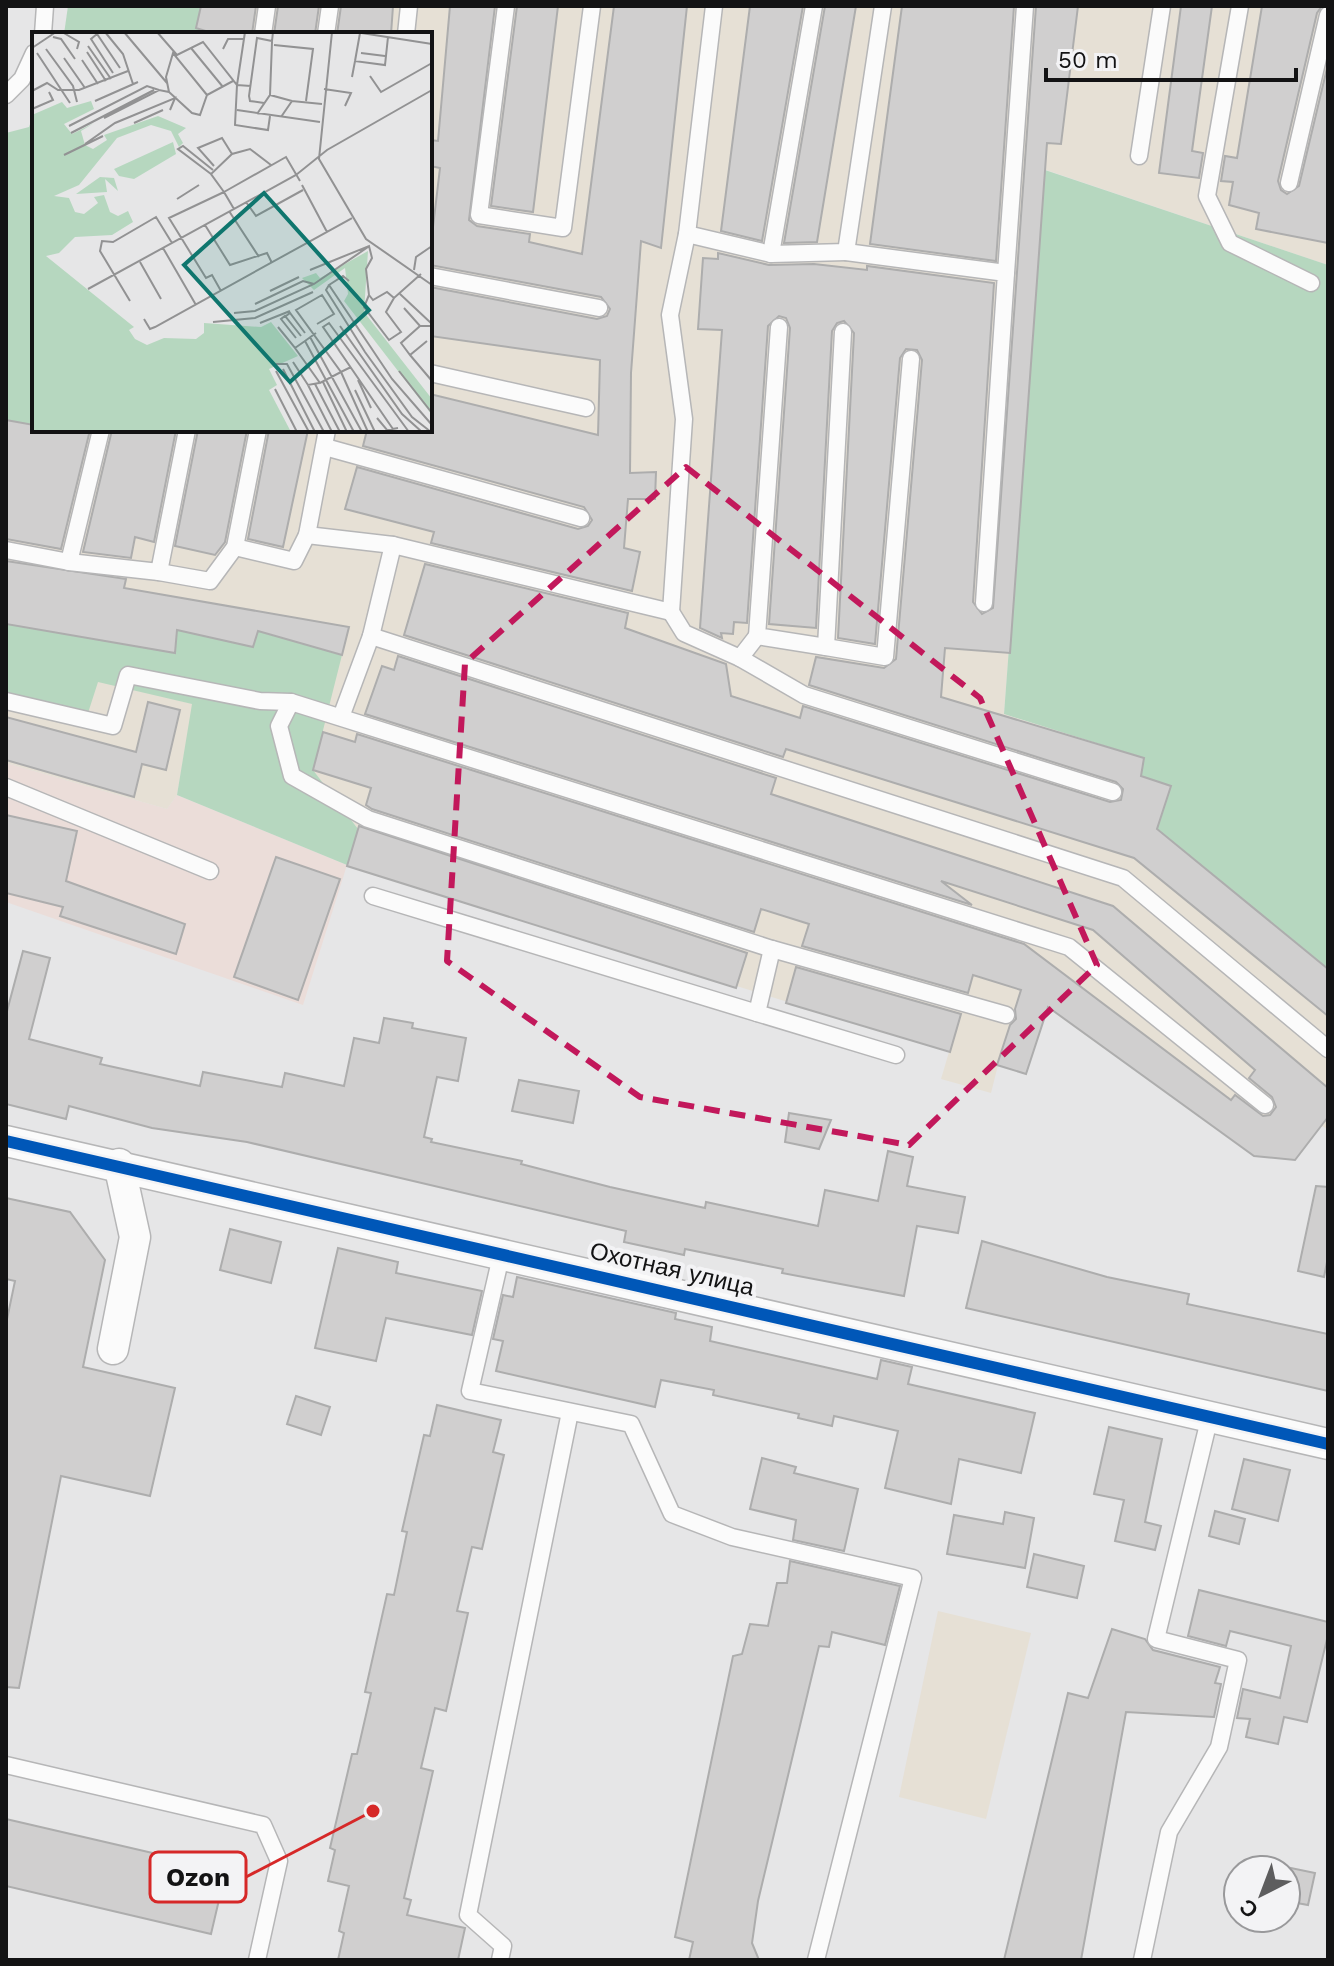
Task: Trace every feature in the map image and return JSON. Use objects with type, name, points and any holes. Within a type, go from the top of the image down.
[{"type":"street","name":"Охотная улица","points":[[6,1141],[119,1164],[1328,1444]]},
{"type":"street","points":[[113,1349],[135,1237],[119,1164]]},
{"type":"lane","points":[[43,32],[45,6]]},
{"type":"lane","points":[[263,32],[267,6]]},
{"type":"lane","points":[[326,32],[330,6]]},
{"type":"lane","points":[[406,32],[409,6]]},
{"type":"lane","points":[[506,6],[479,215],[563,228],[592,6]]},
{"type":"lane","points":[[714,6],[687,234],[670,315],[684,419],[671,612],[684,633],[740,658],[804,695],[1113,792]]},
{"type":"lane","points":[[771,254],[814,6]]},
{"type":"lane","points":[[846,252],[883,6]]},
{"type":"lane","points":[[984,603],[1025,6]]},
{"type":"lane","points":[[1139,156],[1162,6]]},
{"type":"lane","points":[[1240,6],[1207,196],[1230,243],[1311,283]]},
{"type":"lane","points":[[1289,183],[1328,15]]},
{"type":"lane","points":[[9,92],[32,56]]},
{"type":"lane","points":[[687,234],[771,254],[846,252],[1006,273]]},
{"type":"lane","points":[[432,276],[599,308]]},
{"type":"lane","points":[[740,658],[757,636],[779,327]]},
{"type":"lane","points":[[826,647],[843,332]]},
{"type":"lane","points":[[757,636],[885,657],[911,359]]},
{"type":"lane","points":[[432,373],[586,408]]},
{"type":"lane","points":[[69,562],[101,432]]},
{"type":"lane","points":[[159,572],[187,432]]},
{"type":"lane","points":[[6,550],[210,581],[235,547],[258,432]]},
{"type":"lane","points":[[235,547],[294,561],[307,535],[326,439],[581,518]]},
{"type":"lane","points":[[307,535],[393,545],[671,612]]},
{"type":"lane","points":[[341,717],[371,636],[393,545]]},
{"type":"lane","points":[[371,636],[1123,878],[1328,1049]]},
{"type":"lane","points":[[6,701],[113,726],[128,675],[260,701],[291,702],[1069,947],[1265,1105]]},
{"type":"lane","points":[[291,702],[279,726],[292,776],[368,819],[772,949],[1006,1015]]},
{"type":"lane","points":[[6,787],[210,871]]},
{"type":"lane","points":[[373,896],[896,1055]]},
{"type":"lane","points":[[757,1013],[772,949]]},
{"type":"lane","points":[[502,1252],[470,1391],[631,1424],[672,1514],[732,1537],[913,1578],[816,1960]]},
{"type":"lane","points":[[500,1960],[503,1946],[468,1915],[570,1412]]},
{"type":"lane","points":[[1142,1960],[1169,1832],[1219,1747],[1238,1660],[1156,1639],[1210,1416]]},
{"type":"lane","points":[[6,1765],[263,1825],[279,1861],[257,1960]]},
{"type":"highlighted area","points":[[686,467],[980,698],[1097,965],[909,1145],[640,1097],[447,961],[465,663]]},
{"type":"shaded area","points":[[201,6],[1328,6],[1328,265],[1046,170],[1004,714],[1144,758],[1171,786],[1157,829],[1328,969],[1328,1129],[1321,1126],[1295,1160],[1254,1156],[1048,1008],[998,1065],[991,1093],[941,1079],[949,1052],[347,865],[358,829],[313,770],[257,632],[253,647],[175,653],[6,624],[6,420],[32,429],[32,432],[432,432],[432,32],[210,32]]},
{"type":"shaded area","points":[[98,681],[193,704],[177,795],[167,809],[6,763],[6,695]]},
{"type":"shaded area","points":[[6,763],[167,809],[177,795],[347,865],[303,1005],[6,902]]},
{"type":"shaded area","points":[[938,1611],[1031,1633],[986,1819],[899,1797]]},
{"type":"green space","points":[[68,6],[201,6],[211,32],[64,32]]},
{"type":"green space","points":[[32,119],[32,425],[6,420],[6,133],[29,127]]},
{"type":"green space","points":[[1045,170],[1328,265],[1328,969],[1157,829],[1170,786],[1141,776],[1144,758],[1004,714]]},
{"type":"green space","points":[[6,624],[175,653],[177,630],[253,647],[258,631],[342,655],[313,770],[358,829],[347,865],[177,795],[192,704],[98,682],[88,713],[6,695]]},
{"type":"building","points":[[201,6],[256,6],[252,32],[209,32],[196,28]]},
{"type":"building","points":[[278,6],[319,6],[315,32],[274,32]]},
{"type":"building","points":[[341,6],[393,6],[391,32],[337,32]]},
{"type":"building","points":[[450,6],[495,6],[469,220],[477,226],[530,234],[529,242],[582,254],[614,6],[687,6],[661,248],[641,241],[631,373],[630,473],[656,472],[655,499],[628,499],[624,548],[640,552],[632,591],[431,543],[434,532],[345,509],[357,467],[578,529],[588,526],[592,520],[584,507],[363,446],[366,432],[432,432],[432,394],[598,435],[600,360],[432,336],[432,287],[597,319],[607,316],[610,309],[601,297],[432,265],[432,227],[440,168],[432,166],[432,140],[438,141]]},
{"type":"building","points":[[517,6],[558,6],[533,212],[491,206]]},
{"type":"building","points":[[750,6],[803,6],[762,241],[721,231]]},
{"type":"building","points":[[825,6],[856,6],[817,242],[784,243]]},
{"type":"building","points":[[902,6],[1014,6],[996,261],[870,244]]},
{"type":"building","points":[[1036,6],[1078,6],[1061,144],[1047,143],[1010,653],[945,648],[941,697],[1144,758],[1141,776],[1171,786],[1157,829],[1328,969],[1328,1016],[1134,858],[786,749],[783,757],[404,635],[425,564],[628,613],[625,628],[726,664],[731,696],[800,718],[803,706],[1110,802],[1121,800],[1123,789],[1116,782],[809,685],[816,657],[884,668],[896,659],[922,360],[917,350],[906,349],[900,358],[875,644],[838,638],[854,333],[844,321],[837,323],[832,331],[816,628],[769,624],[790,328],[786,318],[779,316],[768,326],[747,623],[734,622],[733,634],[721,633],[722,638],[700,628],[722,330],[698,329],[703,258],[718,259],[718,253],[769,265],[814,264],[867,270],[867,266],[994,283],[973,602],[982,614],[993,608]]},
{"type":"building","points":[[1181,6],[1212,6],[1192,151],[1203,153],[1199,178],[1159,173]]},
{"type":"building","points":[[1262,6],[1322,6],[1317,13],[1278,181],[1281,190],[1287,194],[1299,186],[1328,64],[1328,243],[1256,229],[1259,213],[1229,205],[1233,182],[1221,181],[1225,156],[1237,158]]},
{"type":"building","points":[[6,420],[32,425],[32,432],[90,432],[61,549],[6,539]]},
{"type":"building","points":[[112,432],[176,432],[154,542],[135,537],[131,558],[83,552]]},
{"type":"building","points":[[198,432],[247,432],[225,542],[215,555],[175,546]]},
{"type":"building","points":[[269,432],[308,432],[283,547],[248,539]]},
{"type":"building","points":[[6,561],[126,579],[124,588],[349,627],[342,655],[258,631],[253,647],[177,630],[175,653],[6,624]]},
{"type":"building","points":[[398,656],[776,778],[771,794],[1113,906],[1328,1088],[1328,1117],[1295,1160],[1254,1156],[1048,1007],[1026,1074],[997,1065],[1010,1025],[1016,1019],[1015,1009],[1021,990],[973,975],[968,993],[802,946],[809,924],[761,909],[754,932],[372,809],[366,805],[371,788],[313,770],[323,732],[355,742],[357,734],[1024,944],[1231,1100],[1235,1095],[1263,1116],[1270,1115],[1276,1107],[1272,1097],[1249,1078],[1255,1070],[1093,930],[941,881],[972,905],[365,714],[382,666],[394,670]]},
{"type":"building","points":[[148,702],[180,710],[166,770],[142,764],[134,797],[6,760],[6,717],[136,752]]},
{"type":"building","points":[[6,815],[77,831],[66,881],[185,924],[176,954],[60,916],[63,907],[6,893]]},
{"type":"building","points":[[359,826],[747,953],[736,988],[347,866]]},
{"type":"building","points":[[276,857],[340,879],[298,1000],[234,977]]},
{"type":"building","points":[[23,951],[50,958],[29,1039],[102,1058],[100,1064],[200,1086],[203,1072],[282,1087],[285,1073],[344,1086],[354,1038],[379,1043],[384,1018],[413,1023],[412,1028],[466,1038],[458,1081],[437,1077],[424,1137],[432,1139],[431,1142],[522,1161],[521,1164],[610,1187],[705,1208],[706,1202],[818,1226],[825,1190],[878,1201],[888,1151],[913,1157],[907,1186],[965,1197],[958,1233],[917,1226],[904,1296],[782,1273],[783,1269],[685,1249],[684,1255],[624,1242],[626,1231],[247,1142],[152,1128],[69,1106],[66,1119],[6,1104],[6,1015]]},
{"type":"building","points":[[796,967],[961,1014],[950,1052],[786,1003]]},
{"type":"building","points":[[519,1080],[579,1091],[573,1123],[512,1111]]},
{"type":"building","points":[[789,1113],[831,1120],[819,1149],[785,1142]]},
{"type":"building","points":[[1316,1186],[1328,1187],[1328,1257],[1324,1277],[1298,1271]]},
{"type":"building","points":[[6,1198],[70,1212],[105,1260],[83,1367],[175,1388],[150,1496],[61,1476],[19,1688],[6,1687],[6,1324],[15,1281],[6,1279]]},
{"type":"building","points":[[230,1229],[281,1242],[271,1283],[220,1270]]},
{"type":"building","points":[[982,1241],[1107,1277],[1189,1294],[1187,1304],[1328,1334],[1328,1391],[966,1308]]},
{"type":"building","points":[[338,1248],[398,1262],[396,1273],[482,1291],[472,1335],[386,1318],[376,1361],[315,1348]]},
{"type":"building","points":[[517,1277],[676,1313],[675,1319],[712,1327],[710,1341],[877,1379],[881,1360],[912,1367],[908,1384],[1035,1413],[1021,1473],[959,1459],[951,1504],[885,1488],[898,1431],[834,1416],[832,1426],[798,1418],[799,1414],[713,1395],[714,1390],[661,1380],[655,1407],[496,1371],[503,1341],[493,1339],[503,1295],[513,1297]]},
{"type":"building","points":[[296,1396],[330,1407],[321,1435],[287,1424]]},
{"type":"building","points":[[437,1405],[501,1420],[493,1452],[504,1455],[482,1549],[472,1547],[457,1611],[468,1613],[446,1711],[435,1708],[421,1768],[433,1771],[404,1898],[411,1900],[407,1915],[465,1928],[458,1960],[338,1960],[344,1933],[339,1931],[349,1886],[328,1881],[335,1850],[330,1848],[352,1754],[357,1754],[371,1693],[365,1692],[387,1594],[394,1595],[407,1532],[402,1531],[424,1435],[430,1436]]},
{"type":"building","points":[[1109,1427],[1162,1439],[1145,1522],[1161,1526],[1155,1550],[1115,1541],[1124,1500],[1094,1494]]},
{"type":"building","points":[[762,1458],[796,1467],[794,1473],[858,1489],[844,1551],[793,1540],[796,1520],[750,1509]]},
{"type":"building","points":[[1244,1459],[1290,1470],[1278,1521],[1232,1509]]},
{"type":"building","points":[[1215,1511],[1245,1519],[1239,1544],[1209,1536]]},
{"type":"building","points":[[1005,1512],[1034,1518],[1025,1568],[947,1554],[954,1515],[1003,1524]]},
{"type":"building","points":[[1034,1554],[1084,1566],[1077,1598],[1027,1587]]},
{"type":"building","points":[[790,1561],[900,1586],[885,1645],[832,1632],[829,1647],[819,1646],[758,1901],[752,1943],[759,1960],[689,1960],[693,1942],[675,1937],[733,1656],[742,1654],[750,1624],[768,1626],[777,1583],[787,1583]]},
{"type":"building","points":[[1199,1590],[1328,1622],[1328,1635],[1307,1722],[1284,1717],[1278,1744],[1246,1737],[1250,1719],[1237,1718],[1243,1689],[1280,1698],[1291,1646],[1230,1631],[1226,1646],[1188,1636]]},
{"type":"building","points":[[1112,1629],[1145,1639],[1153,1650],[1220,1667],[1215,1683],[1221,1684],[1214,1717],[1126,1712],[1081,1960],[1004,1960],[1068,1693],[1088,1698]]},
{"type":"building","points":[[6,1819],[226,1870],[211,1934],[6,1886]]},
{"type":"building","points":[[1302,1870],[1315,1873],[1308,1905],[1302,1904]]},
{"type":"cycle path","points":[[6,1141],[1328,1444]]},
{"type":"place","name":"Ozon","points":[[373,1811]]}]
